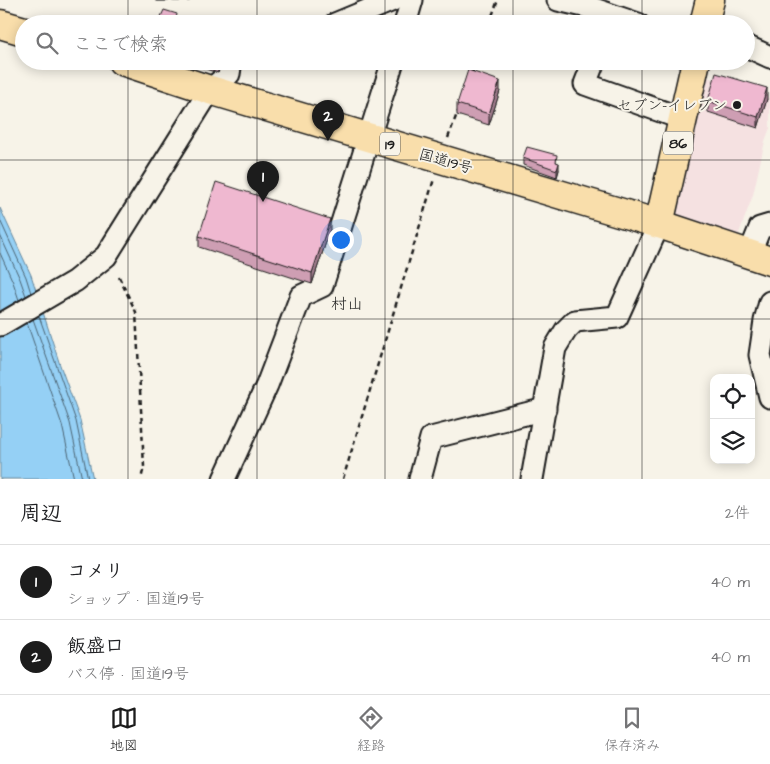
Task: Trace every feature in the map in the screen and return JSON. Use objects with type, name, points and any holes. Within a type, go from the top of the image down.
[{"type":"main road","points":[[706,15],[710,0]]},
{"type":"main road","points":[[0,24],[15,28]]},
{"type":"main road","name":"国道19号","points":[[149,70],[210,90],[659,224],[760,258]]},
{"type":"main road","name":"86","points":[[659,224],[694,70]]},
{"type":"street","points":[[357,15],[393,0]]},
{"type":"street","points":[[408,15],[412,0]]},
{"type":"street","points":[[558,0],[589,3],[606,15]]},
{"type":"street","points":[[755,50],[770,57]]},
{"type":"street","points":[[0,325],[75,281],[106,256],[210,90],[228,74],[229,70]]},
{"type":"street","points":[[224,479],[267,385],[301,296],[322,286],[390,70]]},
{"type":"street","points":[[590,70],[585,84],[683,119]]},
{"type":"street","points":[[532,479],[555,348],[566,330],[575,321],[617,317],[659,224]]},
{"type":"street","points":[[760,258],[760,228],[770,226]]},
{"type":"street","points":[[770,302],[765,320],[760,355],[770,397]]},
{"type":"street","points":[[420,479],[431,438],[545,409]]},
{"type":"path","points":[[492,15],[498,0]]},
{"type":"path","points":[[469,79],[472,70]]},
{"type":"path","points":[[343,479],[440,159],[460,106]]},
{"type":"path","points":[[119,277],[136,312],[144,467],[141,479]]},
{"type":"shaded area","points":[[701,75],[770,98],[770,128],[765,141],[753,195],[738,236],[668,215]]},
{"type":"water","points":[[0,208],[31,275],[80,420],[93,479],[0,479]]},
{"type":"building","points":[[164,10],[177,14],[177,15],[162,15]]},
{"type":"building","points":[[468,70],[500,81],[489,114],[457,104]]},
{"type":"building","name":"セブン-イレブン","points":[[716,73],[767,88],[758,117],[708,101]]},
{"type":"building","points":[[527,147],[557,155],[556,162],[559,163],[557,170],[523,158]]},
{"type":"building","points":[[216,182],[330,219],[312,273],[199,236]]},
{"type":"place","name":"セブン-イレブン","points":[[737,105]]},
{"type":"place","name":"飯盛口","points":[[328,141]]},
{"type":"place","name":"コメリ","points":[[263,202]]},
{"type":"district","name":"村山","points":[[347,303]]}]
